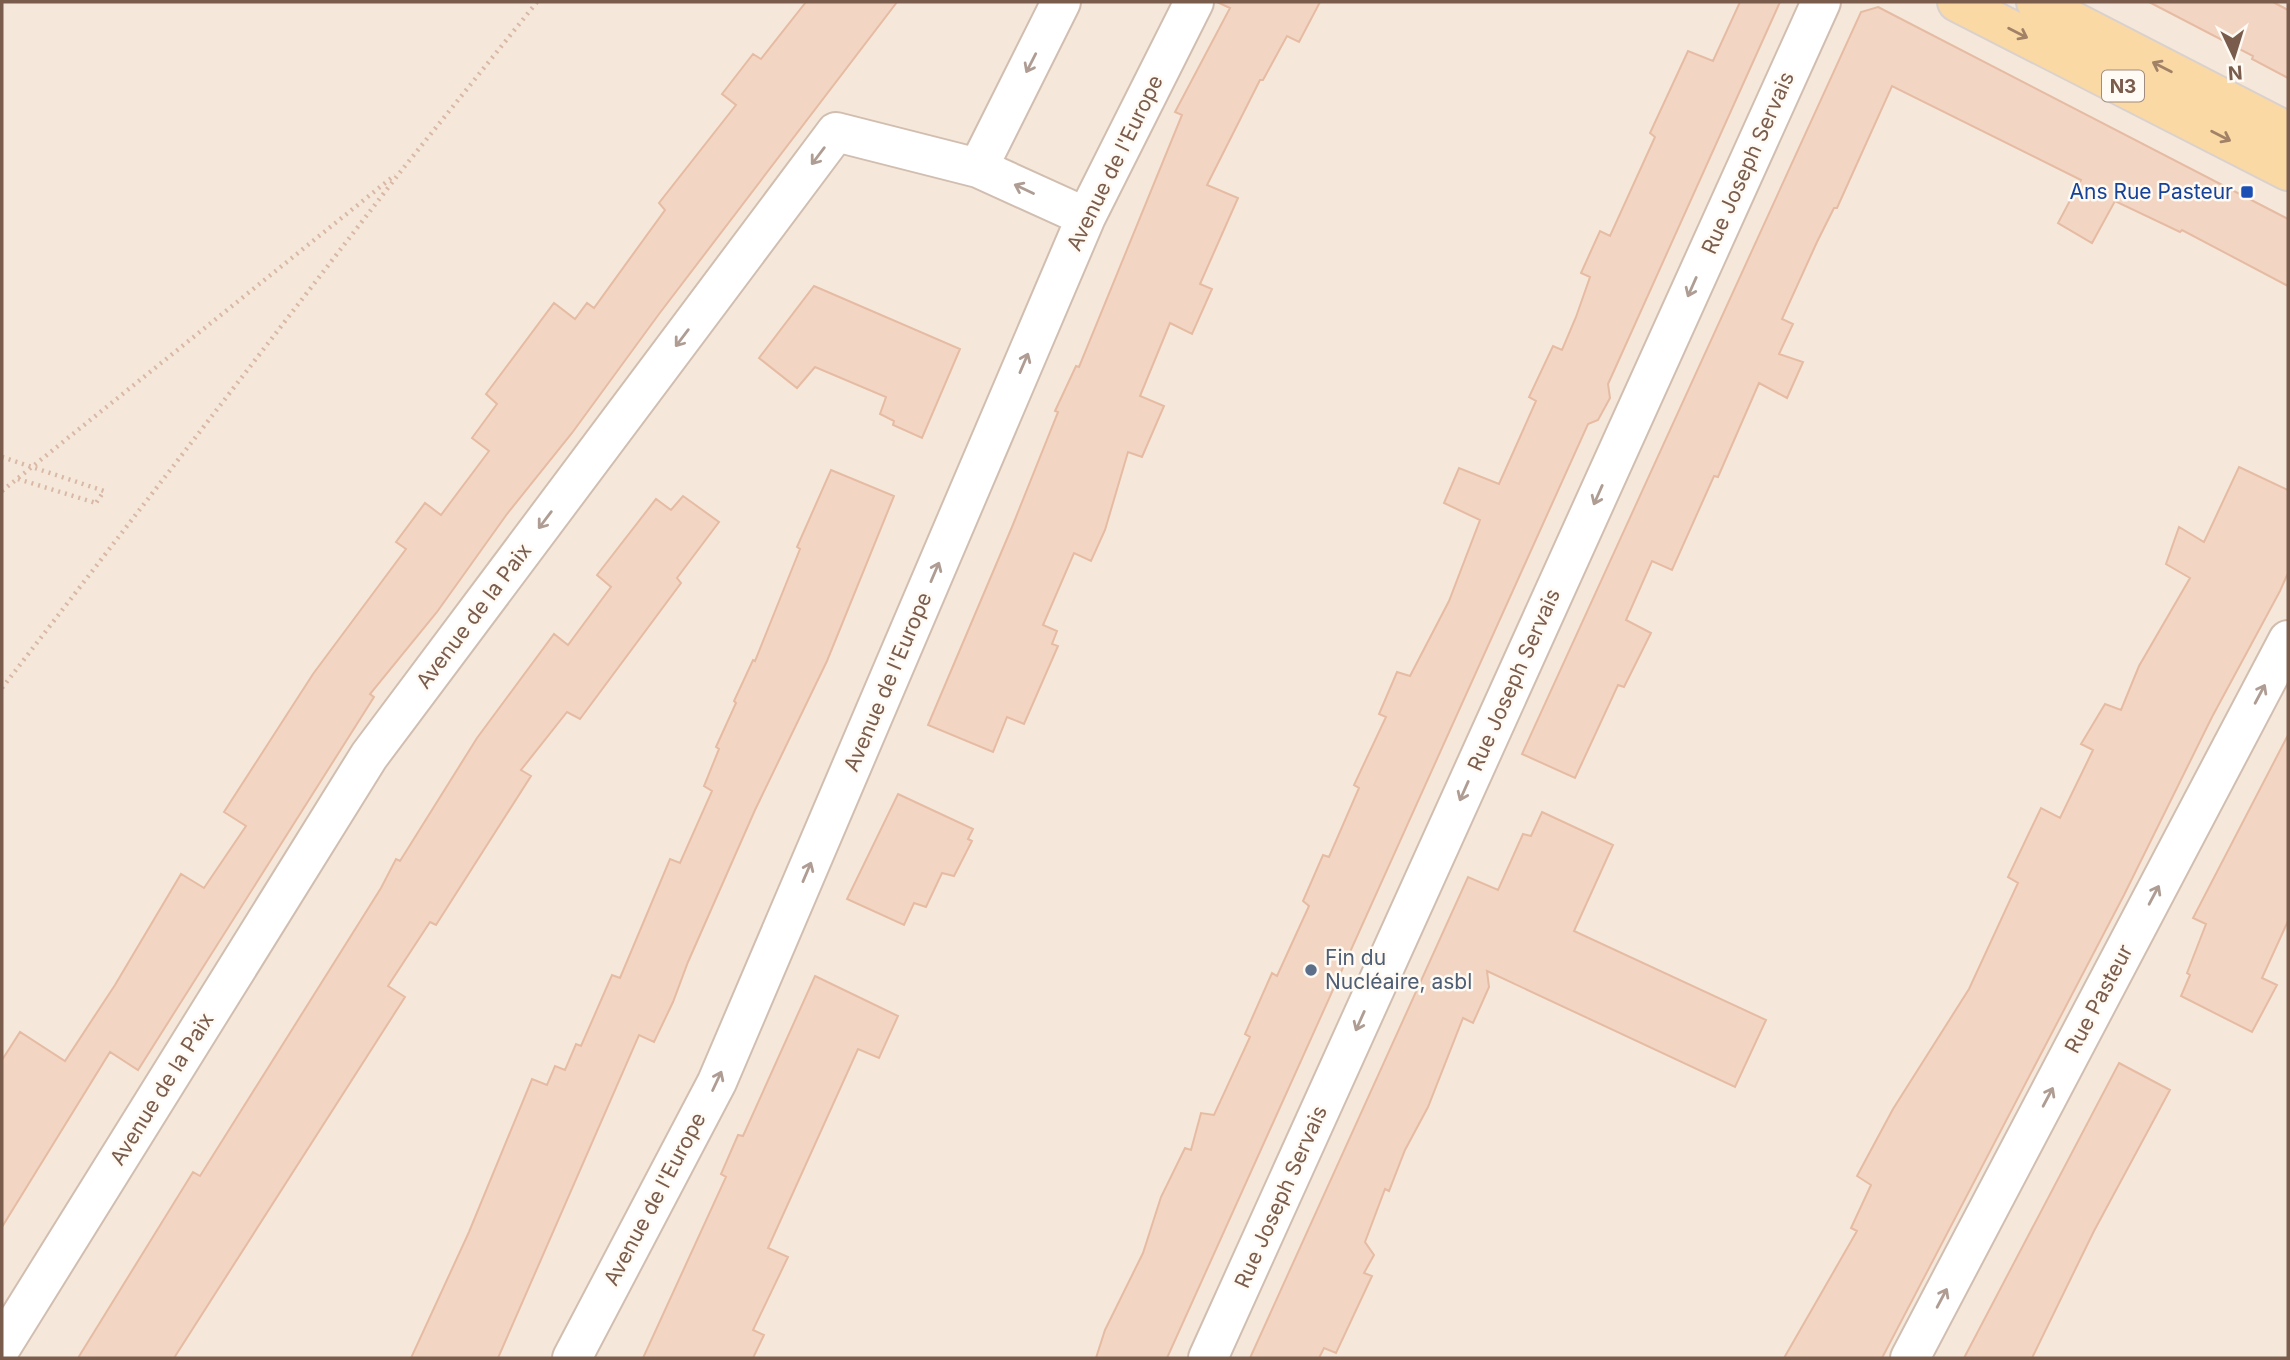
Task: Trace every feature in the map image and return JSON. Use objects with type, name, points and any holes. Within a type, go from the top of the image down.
[{"type":"main road","name":"N3","points":[[1957,2],[2288,171]]},
{"type":"main road","name":"N3","points":[[2036,2],[2288,132]]},
{"type":"street","points":[[978,168],[1061,2]]},
{"type":"street","name":"Avenue de l'Europe","points":[[572,1358],[717,1082],[1086,217],[1194,2]]},
{"type":"street","name":"Rue Joseph Servais","points":[[1208,1358],[1821,2]]},
{"type":"street","name":"Avenue de la Paix","points":[[2,1346],[369,756],[835,132],[978,168],[1086,217]]},
{"type":"street","name":"Rue Pasteur","points":[[1910,1358],[2288,640]]},
{"type":"path","points":[[2,688],[401,171],[537,2]]},
{"type":"path","points":[[2,491],[401,171]]},
{"type":"path","points":[[2,457],[104,491],[96,503],[17,479]]},
{"type":"shaded area","points":[[2,2],[2288,2],[2288,1358],[2,1358]]},
{"type":"building","points":[[806,2],[897,2],[659,314],[572,433],[507,514],[437,612],[370,694],[374,697],[138,1070],[110,1052],[2,1227],[2,1060],[20,1032],[65,1061],[115,985],[181,874],[204,888],[246,826],[224,812],[313,674],[406,549],[396,542],[425,503],[441,515],[489,451],[472,438],[497,404],[486,394],[554,303],[575,319],[587,303],[594,308],[665,210],[659,203],[736,105],[722,94],[753,54],[761,59]]},
{"type":"building","points":[[1217,2],[1320,2],[1299,42],[1287,36],[1263,80],[1260,80],[1207,185],[1238,198],[1200,284],[1212,289],[1192,334],[1170,323],[1140,396],[1164,406],[1142,457],[1128,452],[1105,530],[1091,561],[1074,553],[1043,625],[1057,631],[1052,644],[1058,646],[1024,724],[1007,717],[993,752],[928,725],[1012,527],[1058,412],[1055,411],[1076,366],[1079,367],[1182,115],[1175,112],[1230,8]]},
{"type":"building","points":[[1740,2],[1780,2],[1608,384],[1610,398],[1598,420],[1588,424],[1167,1358],[1096,1358],[1105,1330],[1143,1253],[1161,1197],[1185,1148],[1191,1150],[1201,1113],[1214,1115],[1250,1037],[1245,1034],[1272,973],[1277,976],[1309,906],[1303,901],[1323,855],[1329,857],[1359,788],[1354,785],[1386,717],[1379,714],[1397,672],[1410,676],[1449,601],[1480,520],[1444,503],[1459,468],[1499,484],[1536,401],[1529,397],[1553,346],[1562,350],[1576,317],[1590,277],[1581,273],[1600,231],[1610,236],[1655,137],[1650,133],[1688,51],[1713,61]]},
{"type":"building","points":[[2149,2],[2273,2],[2288,10],[2288,78],[2252,59],[2253,56]]},
{"type":"building","points":[[1878,7],[2288,219],[2288,286],[2182,230],[2180,232],[2115,201],[2092,243],[2058,223],[2081,180],[1892,86],[1837,208],[1834,208],[1817,242],[1782,319],[1793,324],[1779,354],[1803,362],[1787,398],[1759,383],[1718,477],[1714,476],[1672,570],[1652,561],[1626,620],[1651,633],[1624,687],[1618,685],[1575,778],[1522,754],[1861,12]]},
{"type":"building","points":[[814,286],[960,349],[922,438],[893,425],[894,421],[880,414],[886,397],[815,367],[797,388],[759,358]]},
{"type":"building","points":[[2239,467],[2288,490],[2288,573],[2280,591],[2212,717],[2124,895],[1882,1358],[1784,1358],[1857,1231],[1851,1228],[1871,1185],[1857,1176],[1893,1109],[1969,989],[2018,883],[2008,877],[2041,808],[2060,818],[2093,750],[2081,744],[2105,704],[2121,710],[2139,666],[2190,578],[2166,564],[2179,527],[2204,542]]},
{"type":"building","points":[[831,470],[894,496],[827,661],[755,810],[673,1002],[654,1042],[639,1035],[498,1358],[411,1358],[469,1232],[532,1079],[547,1085],[555,1066],[565,1070],[576,1044],[581,1046],[612,975],[620,978],[670,859],[680,863],[712,791],[704,786],[719,749],[716,747],[736,703],[734,701],[753,660],[755,661],[800,549],[797,547]]},
{"type":"building","points":[[683,496],[719,522],[677,578],[681,583],[580,719],[567,712],[521,770],[531,776],[436,925],[430,922],[388,986],[405,997],[174,1358],[78,1358],[193,1172],[200,1176],[381,888],[396,859],[400,861],[477,738],[554,634],[568,645],[611,587],[597,575],[656,499],[671,510]]},
{"type":"building","points":[[2288,735],[2288,921],[2262,978],[2277,985],[2252,1032],[2181,996],[2206,924],[2193,918]]},
{"type":"building","points":[[898,794],[973,829],[968,839],[972,841],[954,876],[942,873],[926,907],[914,903],[904,925],[847,899]]},
{"type":"building","points":[[1542,812],[1613,845],[1574,931],[1766,1020],[1735,1087],[1487,971],[1489,987],[1473,1023],[1463,1018],[1428,1107],[1405,1150],[1389,1191],[1385,1189],[1365,1242],[1374,1255],[1364,1273],[1372,1276],[1336,1353],[1324,1348],[1319,1358],[1250,1358],[1468,877],[1498,890],[1523,834],[1531,836]]},
{"type":"building","points":[[815,976],[898,1016],[879,1058],[858,1049],[768,1248],[788,1257],[753,1330],[764,1335],[753,1358],[643,1358],[726,1177],[721,1174],[738,1135],[743,1136]]},
{"type":"building","points":[[2119,1063],[2170,1090],[2094,1231],[2032,1358],[1964,1358]]},
{"type":"place","name":"Ans Rue Pasteur","points":[[2247,192]]},
{"type":"place","name":"Fin du Nucléaire, asbl","points":[[1311,970]]}]
